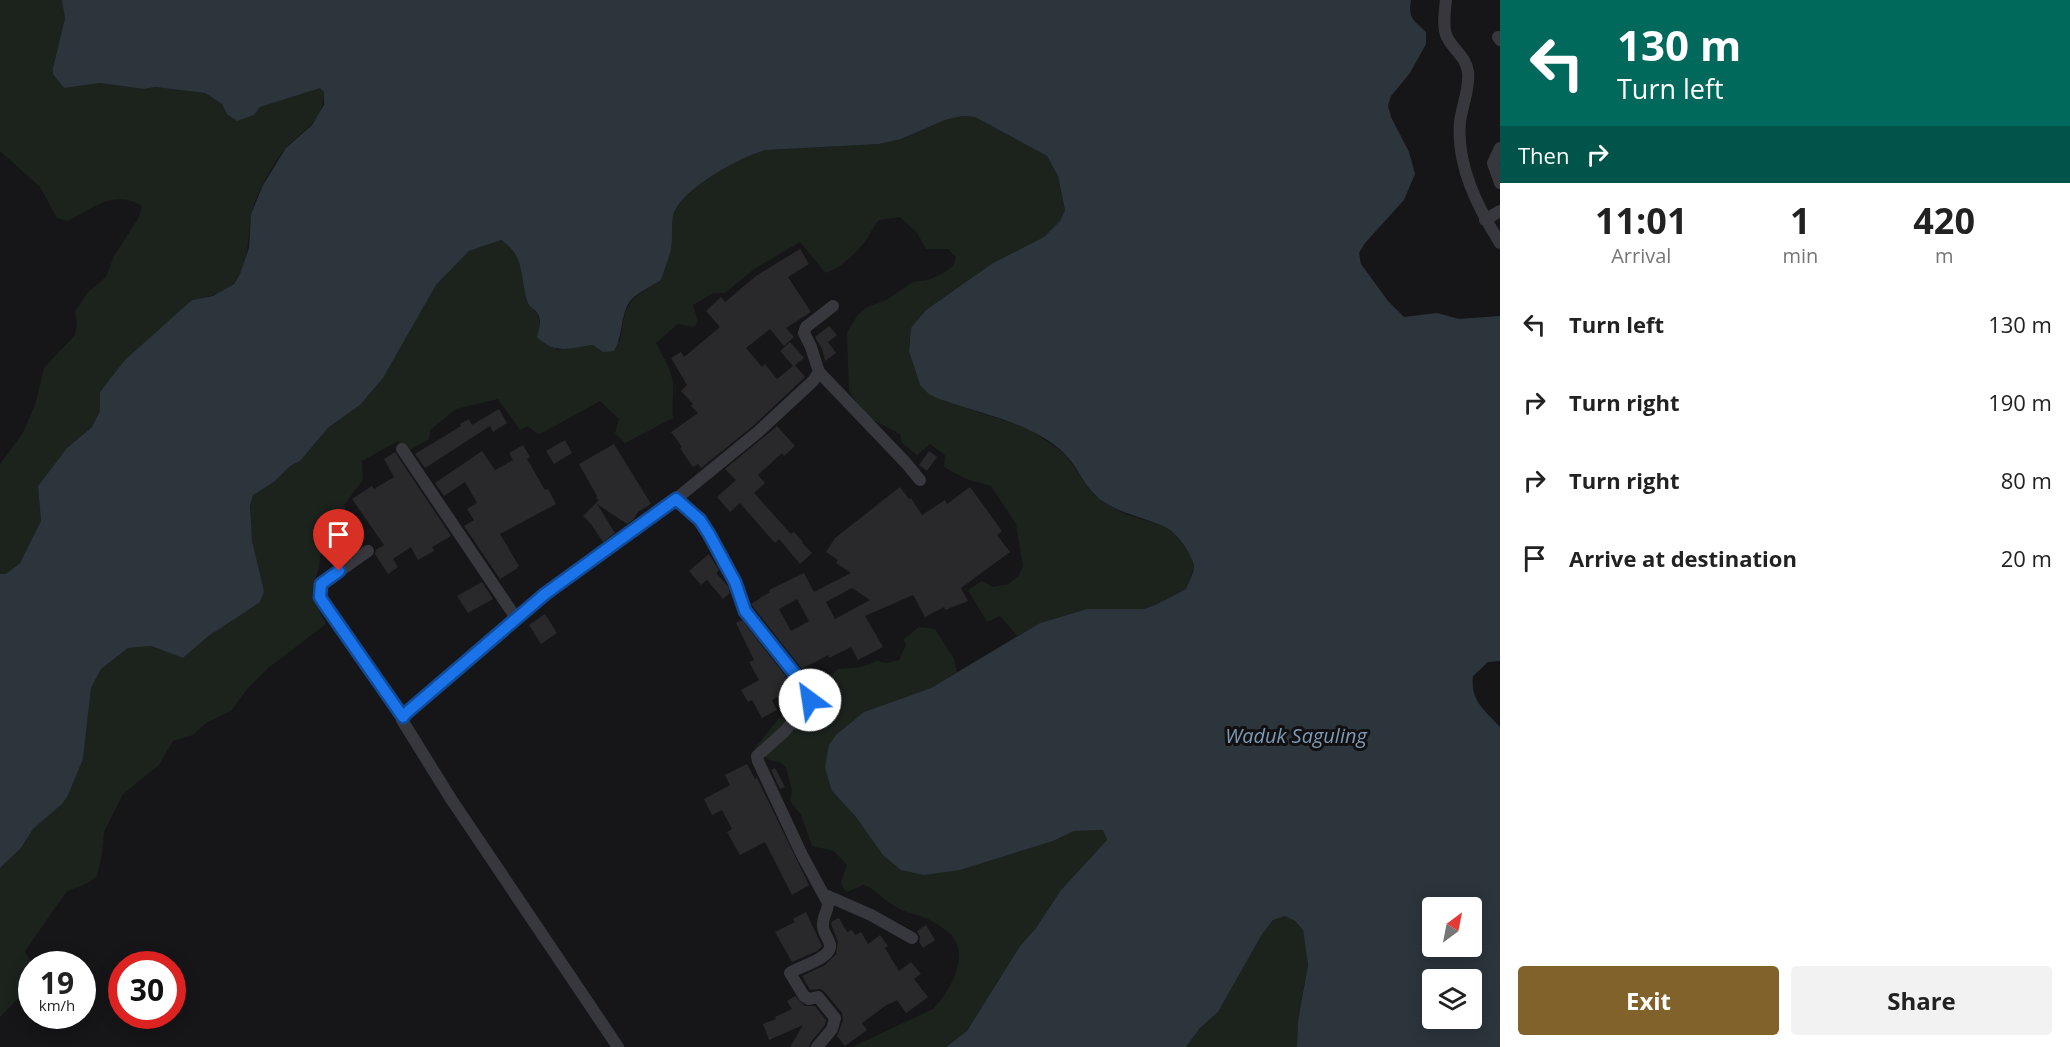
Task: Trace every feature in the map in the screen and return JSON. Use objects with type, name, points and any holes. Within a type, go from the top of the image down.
[{"type":"street","points":[[1446,0],[1446,36],[1466,63],[1468,76],[1460,123],[1461,150],[1469,184],[1485,220],[1500,243]]},
{"type":"street","points":[[1500,148],[1493,163],[1500,183]]},
{"type":"street","points":[[1485,220],[1500,211]]},
{"type":"street","points":[[833,306],[806,327],[804,333],[812,347],[819,372],[920,480]]},
{"type":"street","points":[[403,717],[545,594],[676,499],[758,432],[813,381],[819,372]]},
{"type":"street","points":[[402,450],[516,618]]},
{"type":"street","points":[[676,499],[700,520],[735,582],[745,611],[802,683],[810,697],[809,704],[758,756],[758,761],[828,907],[822,922],[823,931],[830,945],[829,949],[816,962],[804,965],[790,973],[804,996],[809,999],[820,998],[835,1018],[832,1029],[817,1047]]},
{"type":"street","points":[[368,551],[321,584],[320,597],[403,717],[405,726],[451,799],[618,1047]]},
{"type":"street","points":[[823,894],[871,915],[912,938]]},
{"type":"shaded area","points":[[0,0],[63,0],[65,18],[53,68],[64,88],[100,83],[144,89],[155,87],[205,93],[222,104],[227,114],[254,115],[260,107],[320,87],[324,92],[321,111],[317,118],[284,151],[273,166],[255,201],[247,251],[239,276],[225,290],[192,300],[100,392],[100,411],[92,427],[67,448],[38,486],[41,521],[20,563],[6,574],[0,574],[0,464],[23,433],[36,402],[44,368],[75,335],[77,324],[75,312],[88,292],[106,277],[114,256],[139,217],[142,206],[132,201],[113,200],[95,206],[68,221],[57,218],[40,187],[0,151]]},
{"type":"shaded area","points":[[962,116],[975,117],[1047,156],[1058,176],[1065,210],[1060,221],[1044,237],[993,263],[926,310],[909,340],[909,351],[920,385],[939,399],[1029,429],[1065,454],[1093,494],[1103,502],[1125,514],[1170,528],[1192,557],[1194,568],[1186,589],[1144,609],[1087,609],[1040,623],[1017,636],[1000,616],[987,622],[968,590],[982,581],[993,587],[1009,584],[1019,575],[1023,566],[1016,524],[991,486],[966,479],[944,467],[945,455],[930,444],[917,455],[902,443],[900,434],[866,416],[849,391],[847,332],[858,315],[867,307],[886,300],[913,282],[928,280],[944,273],[953,266],[956,257],[948,249],[926,249],[917,233],[900,217],[879,220],[853,255],[837,268],[826,273],[800,242],[754,269],[725,293],[713,293],[693,305],[698,322],[694,327],[678,324],[656,343],[671,373],[673,418],[625,443],[615,433],[619,419],[600,401],[538,434],[527,426],[520,430],[498,399],[456,409],[430,430],[429,439],[408,451],[398,441],[362,461],[363,480],[344,505],[347,516],[335,527],[329,537],[320,557],[313,586],[312,597],[326,624],[267,669],[248,688],[231,711],[206,723],[193,735],[173,741],[159,765],[123,794],[104,832],[97,876],[88,883],[67,891],[25,951],[18,951],[18,998],[0,1017],[0,868],[21,848],[33,829],[62,804],[83,759],[91,688],[101,669],[128,648],[151,646],[183,658],[264,591],[251,531],[253,495],[274,482],[290,466],[300,461],[329,427],[360,405],[383,378],[436,285],[469,251],[501,240],[511,246],[522,268],[529,305],[538,314],[540,326],[557,350],[594,345],[603,352],[620,341],[624,317],[634,298],[661,280],[671,249],[673,216],[678,206],[699,185],[742,159],[766,150],[879,144],[901,139],[945,120]]},
{"type":"shaded area","points":[[919,627],[935,629],[954,659],[957,672],[931,688],[864,712],[832,791],[856,817],[960,870],[1053,841],[1074,831],[1103,830],[1107,840],[1061,890],[1036,928],[1020,946],[967,1031],[946,1047],[852,1047],[933,1009],[946,992],[956,971],[959,960],[955,939],[940,926],[900,909],[869,887],[863,885],[847,892],[841,882],[847,865],[834,851],[812,846],[801,815],[790,801],[792,790],[786,767],[769,760],[755,748],[780,717],[786,721],[817,700],[822,684],[838,669],[862,667],[877,661],[887,663],[899,660],[906,645],[904,639]]},
{"type":"shaded area","points":[[1285,916],[1295,921],[1303,930],[1308,965],[1298,1021],[1297,1047],[1186,1047],[1200,1028],[1218,1012],[1261,936],[1273,920]]},
{"type":"water","name":"Waduk Saguling","points":[[62,0],[1411,0],[1411,15],[1426,32],[1426,44],[1410,73],[1391,96],[1388,106],[1391,117],[1409,152],[1415,174],[1404,200],[1365,243],[1359,253],[1361,264],[1388,301],[1404,317],[1437,313],[1459,319],[1500,316],[1500,661],[1488,662],[1473,676],[1473,685],[1476,699],[1500,727],[1500,1047],[1297,1047],[1298,1021],[1308,965],[1303,930],[1295,921],[1285,916],[1273,920],[1261,936],[1218,1012],[1200,1028],[1186,1047],[946,1047],[967,1031],[1020,946],[1036,928],[1061,890],[1107,840],[1103,830],[1074,831],[1053,841],[960,870],[924,875],[901,870],[883,855],[856,817],[832,791],[825,768],[829,745],[836,735],[864,712],[931,688],[1040,623],[1087,609],[1144,609],[1186,589],[1194,568],[1188,552],[1171,530],[1119,510],[1097,497],[1064,453],[1051,443],[1021,426],[939,399],[929,394],[920,385],[909,351],[911,328],[926,310],[993,263],[1044,237],[1060,221],[1065,210],[1058,176],[1047,156],[975,117],[962,116],[945,120],[901,139],[879,144],[766,150],[742,159],[699,185],[678,206],[673,216],[671,249],[661,280],[639,293],[629,303],[614,351],[603,352],[593,345],[563,349],[544,343],[537,337],[539,317],[528,303],[519,261],[515,254],[501,240],[469,251],[436,285],[383,378],[360,405],[329,427],[300,461],[290,466],[274,482],[253,495],[250,506],[252,541],[264,591],[260,602],[210,635],[183,658],[151,646],[128,648],[101,669],[91,688],[83,759],[68,795],[62,804],[33,829],[21,848],[0,868],[0,574],[6,574],[20,563],[41,521],[38,486],[67,448],[92,427],[100,411],[100,392],[125,360],[192,300],[213,296],[234,284],[249,248],[251,214],[263,185],[286,148],[312,125],[324,105],[324,92],[320,88],[260,107],[254,115],[237,121],[227,114],[222,104],[205,93],[155,87],[144,89],[100,83],[64,88],[53,74],[65,18]]},
{"type":"building","points":[[800,249],[809,264],[788,277],[811,312],[786,328],[794,337],[784,346],[770,329],[746,348],[762,367],[765,364],[777,379],[793,366],[780,351],[790,342],[804,358],[795,365],[805,377],[753,426],[701,468],[698,464],[693,467],[671,432],[698,413],[681,391],[687,385],[671,358],[681,352],[684,357],[720,327],[706,311],[721,297],[725,302],[756,276]]},
{"type":"building","points":[[829,326],[837,335],[828,342],[836,353],[825,361],[822,349],[815,337]]},
{"type":"building","points":[[499,409],[507,423],[493,432],[490,426],[425,468],[415,454],[469,419],[472,425]]},
{"type":"building","points":[[777,426],[795,446],[784,456],[782,453],[758,475],[765,483],[754,493],[791,534],[794,532],[812,553],[800,564],[779,539],[775,543],[740,503],[730,512],[717,497],[736,480],[725,469]]},
{"type":"building","points":[[565,440],[572,453],[554,464],[546,451]]},
{"type":"building","points":[[614,444],[651,504],[638,512],[627,524],[597,504],[615,533],[603,542],[583,516],[599,500],[579,464]]},
{"type":"building","points":[[523,445],[530,457],[527,459],[556,504],[500,534],[519,566],[500,579],[464,526],[474,520],[467,509],[477,503],[465,482],[444,496],[435,483],[482,451],[495,470],[513,460],[509,453]]},
{"type":"building","points":[[929,451],[937,457],[927,471],[919,465]]},
{"type":"building","points":[[395,452],[451,536],[432,547],[434,551],[418,560],[411,547],[393,559],[398,567],[388,574],[375,554],[376,550],[384,545],[352,499],[372,486],[374,489],[394,477],[384,459]]},
{"type":"building","points":[[900,487],[909,499],[911,498],[922,515],[945,500],[947,504],[970,487],[1002,531],[997,535],[1010,552],[961,588],[968,601],[945,610],[944,607],[925,617],[913,595],[865,616],[883,647],[858,660],[851,647],[829,658],[828,655],[802,669],[751,604],[770,592],[769,590],[804,573],[814,592],[851,573],[836,563],[838,560],[826,552],[835,538]],"holes":[[[852,588],[870,600],[835,619],[826,602]],[[797,599],[809,621],[791,631],[779,609]]]},
{"type":"building","points":[[709,554],[719,570],[716,573],[728,586],[730,593],[723,599],[707,580],[701,585],[689,571]]},
{"type":"building","points":[[482,582],[493,599],[468,613],[457,596]]},
{"type":"building","points":[[545,614],[557,633],[541,644],[529,625]]},
{"type":"building","points":[[742,620],[795,688],[772,700],[777,710],[762,718],[752,700],[748,702],[741,690],[759,680],[749,662],[754,660],[736,623]]},
{"type":"building","points":[[747,764],[755,779],[757,778],[809,885],[792,895],[765,842],[740,855],[727,832],[732,829],[722,810],[712,815],[704,799],[730,785],[725,775]]},
{"type":"building","points":[[775,768],[785,787],[780,789],[771,770]]},
{"type":"building","points":[[806,912],[822,946],[817,951],[792,962],[775,932],[795,922],[793,919]]},
{"type":"building","points":[[839,918],[847,932],[852,930],[855,935],[861,932],[868,944],[880,935],[888,946],[885,948],[899,971],[911,962],[921,974],[914,979],[928,997],[906,1013],[897,1000],[885,1006],[862,1023],[867,1030],[845,1046],[837,1036],[843,1020],[842,1013],[824,991],[810,990],[802,976],[825,965],[836,954],[838,942],[831,924]]},
{"type":"building","points":[[926,925],[935,940],[923,948],[917,931]]},
{"type":"building","points":[[795,996],[805,1006],[815,1006],[826,1020],[825,1025],[809,1047],[790,1047],[803,1025],[769,1040],[763,1024],[792,1009],[787,1001]]},
{"type":"route","points":[[339,571],[321,584],[320,597],[403,717],[545,594],[676,499],[700,520],[735,582],[745,611],[802,683],[810,700]]}]
